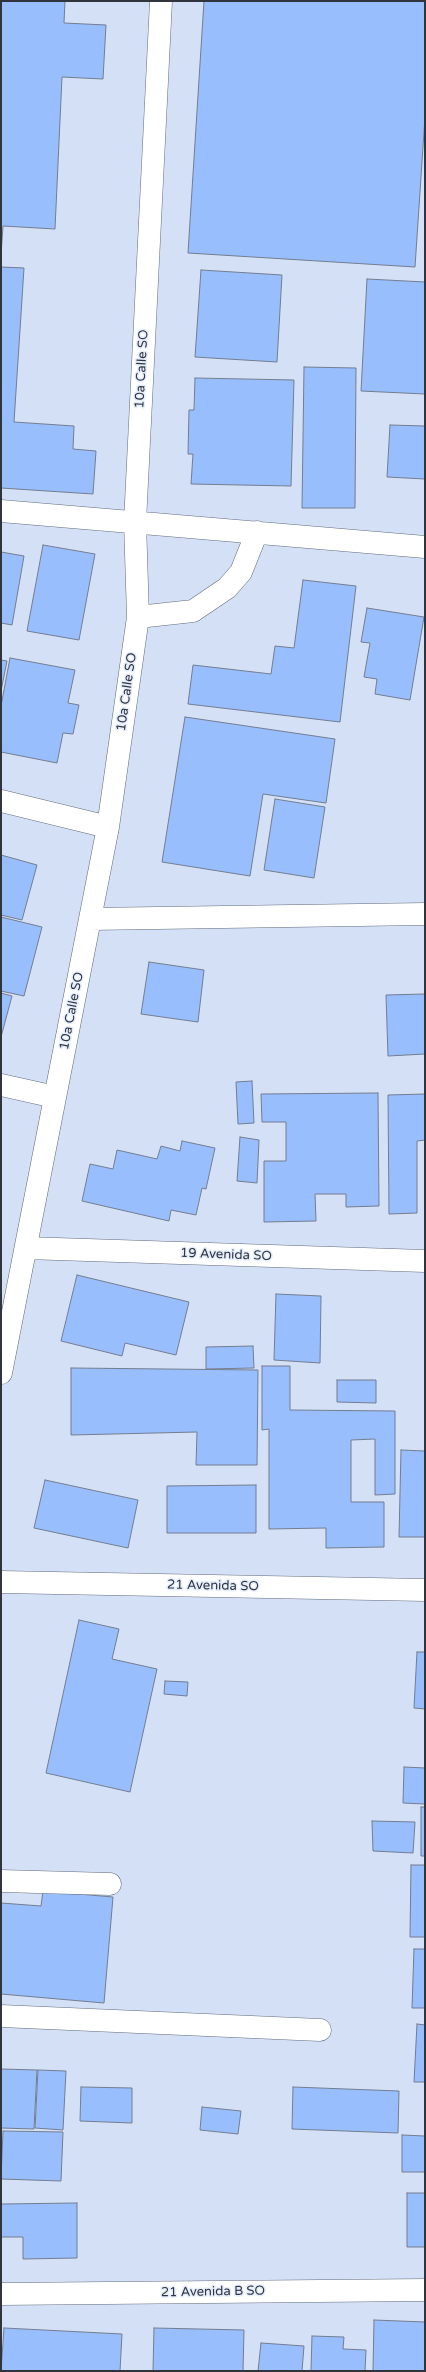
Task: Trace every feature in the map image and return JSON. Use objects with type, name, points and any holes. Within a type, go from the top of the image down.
[{"type":"street","name":"10a Calle SO","points":[[1,1373],[108,827],[138,617],[135,522],[160,1]]},
{"type":"street","points":[[1,511],[425,547]]},
{"type":"street","points":[[138,617],[193,611],[227,588],[241,572],[257,532]]},
{"type":"street","points":[[1,801],[108,827]]},
{"type":"street","points":[[90,919],[425,914]]},
{"type":"street","points":[[1,1085],[55,1097]]},
{"type":"street","name":"19 Avenida SO","points":[[26,1248],[425,1261]]},
{"type":"street","name":"21 Avenida SO","points":[[1,1582],[425,1590]]},
{"type":"street","points":[[1,1881],[110,1884]]},
{"type":"street","points":[[1,2016],[320,2030]]},
{"type":"street","name":"21 Avenida B SO","points":[[1,2294],[425,2290]]},
{"type":"building","points":[[1,1],[65,1],[64,23],[106,25],[103,79],[62,77],[55,229],[3,226],[1,255]]},
{"type":"building","points":[[204,1],[425,1],[425,117],[415,267],[188,253]]},
{"type":"building","points":[[1,267],[24,268],[14,422],[74,426],[73,449],[96,451],[93,494],[1,488]]},
{"type":"building","points":[[201,270],[282,275],[277,362],[195,357]]},
{"type":"building","points":[[367,279],[425,282],[425,394],[361,391]]},
{"type":"building","points":[[304,367],[356,368],[355,508],[302,508]]},
{"type":"building","points":[[195,378],[294,380],[291,486],[191,484],[193,454],[188,454],[189,410],[194,410]]},
{"type":"building","points":[[390,425],[425,426],[425,479],[387,477]]},
{"type":"building","points":[[43,545],[95,554],[79,640],[27,631]]},
{"type":"building","points":[[1,552],[24,556],[12,625],[1,623]]},
{"type":"building","points":[[303,580],[356,586],[340,722],[188,704],[193,665],[271,674],[275,646],[294,648]]},
{"type":"building","points":[[367,608],[424,617],[410,700],[375,694],[377,679],[364,677],[370,643],[361,642]]},
{"type":"building","points":[[10,658],[75,670],[68,703],[79,705],[73,734],[63,733],[57,763],[1,752],[1,706]]},
{"type":"building","points":[[1,660],[7,661],[1,691]]},
{"type":"building","points":[[185,717],[335,739],[326,803],[263,794],[250,876],[162,862]]},
{"type":"building","points":[[275,799],[325,807],[314,878],[264,870]]},
{"type":"building","points":[[1,855],[37,865],[22,920],[1,915]]},
{"type":"building","points":[[1,917],[42,927],[24,996],[1,991]]},
{"type":"building","points":[[149,962],[204,970],[198,1022],[141,1014]]},
{"type":"building","points":[[1,993],[12,996],[1,1037]]},
{"type":"building","points":[[425,994],[425,1054],[388,1056],[386,995]]},
{"type":"building","points":[[252,1081],[254,1123],[238,1124],[236,1082]]},
{"type":"building","points":[[378,1093],[379,1206],[346,1207],[346,1194],[315,1194],[316,1221],[264,1222],[264,1161],[286,1161],[286,1122],[262,1122],[261,1094]]},
{"type":"building","points":[[425,1094],[425,1140],[417,1141],[417,1213],[389,1214],[388,1095]]},
{"type":"building","points":[[240,1137],[259,1140],[257,1183],[237,1181]]},
{"type":"building","points":[[182,1141],[215,1148],[206,1189],[202,1188],[196,1215],[171,1210],[169,1221],[82,1201],[90,1164],[113,1169],[117,1150],[157,1159],[161,1146],[180,1151]]},
{"type":"building","points":[[77,1275],[189,1302],[176,1355],[125,1343],[122,1356],[61,1341]]},
{"type":"building","points":[[276,1294],[321,1296],[320,1363],[274,1360]]},
{"type":"building","points":[[253,1346],[254,1368],[206,1369],[206,1347]]},
{"type":"building","points":[[262,1366],[290,1366],[290,1410],[395,1411],[395,1494],[375,1495],[375,1439],[351,1440],[351,1502],[384,1502],[384,1547],[326,1548],[326,1528],[269,1529],[269,1429],[262,1430]]},
{"type":"building","points":[[71,1368],[258,1370],[257,1465],[196,1465],[197,1432],[71,1435]]},
{"type":"building","points":[[337,1380],[376,1380],[376,1403],[337,1402]]},
{"type":"building","points":[[401,1450],[425,1451],[425,1537],[399,1537]]},
{"type":"building","points":[[45,1480],[138,1500],[128,1548],[34,1528]]},
{"type":"building","points":[[256,1485],[256,1533],[167,1533],[167,1486]]},
{"type":"building","points":[[79,1620],[119,1629],[112,1659],[157,1669],[130,1792],[46,1773]]},
{"type":"building","points":[[417,1652],[425,1652],[425,1709],[414,1708]]},
{"type":"building","points":[[165,1681],[188,1682],[187,1696],[164,1694]]},
{"type":"building","points":[[404,1767],[425,1768],[425,1804],[403,1803]]},
{"type":"building","points":[[421,1807],[425,1807],[425,1856],[421,1856]]},
{"type":"building","points":[[372,1821],[415,1822],[413,1853],[373,1851]]},
{"type":"building","points":[[411,1865],[425,1865],[425,1937],[410,1937]]},
{"type":"building","points":[[43,1891],[113,1897],[104,2003],[1,1994],[1,1903],[41,1906]]},
{"type":"building","points":[[414,1949],[425,1949],[425,2008],[412,2008]]},
{"type":"building","points":[[417,2024],[425,2025],[425,2082],[414,2082]]},
{"type":"building","points":[[1,2069],[37,2070],[34,2129],[1,2128]]},
{"type":"building","points":[[38,2070],[66,2071],[63,2130],[35,2128]]},
{"type":"building","points":[[81,2087],[132,2088],[132,2123],[80,2121]]},
{"type":"building","points":[[293,2087],[399,2091],[398,2133],[292,2129]]},
{"type":"building","points":[[202,2107],[241,2111],[238,2134],[200,2130]]},
{"type":"building","points":[[3,2131],[63,2132],[61,2181],[1,2179]]},
{"type":"building","points":[[402,2135],[425,2136],[425,2172],[402,2172]]},
{"type":"building","points":[[407,2193],[425,2193],[425,2247],[407,2247]]},
{"type":"building","points":[[77,2203],[77,2258],[23,2259],[23,2237],[1,2237],[1,2204]]},
{"type":"building","points":[[374,2320],[425,2322],[425,2371],[373,2371]]},
{"type":"building","points":[[4,2328],[122,2334],[120,2371],[1,2371]]},
{"type":"building","points":[[154,2328],[244,2330],[243,2371],[153,2371]]},
{"type":"building","points":[[312,2336],[344,2337],[343,2349],[366,2350],[365,2371],[311,2371]]},
{"type":"building","points":[[261,2343],[304,2346],[302,2371],[258,2371]]}]
